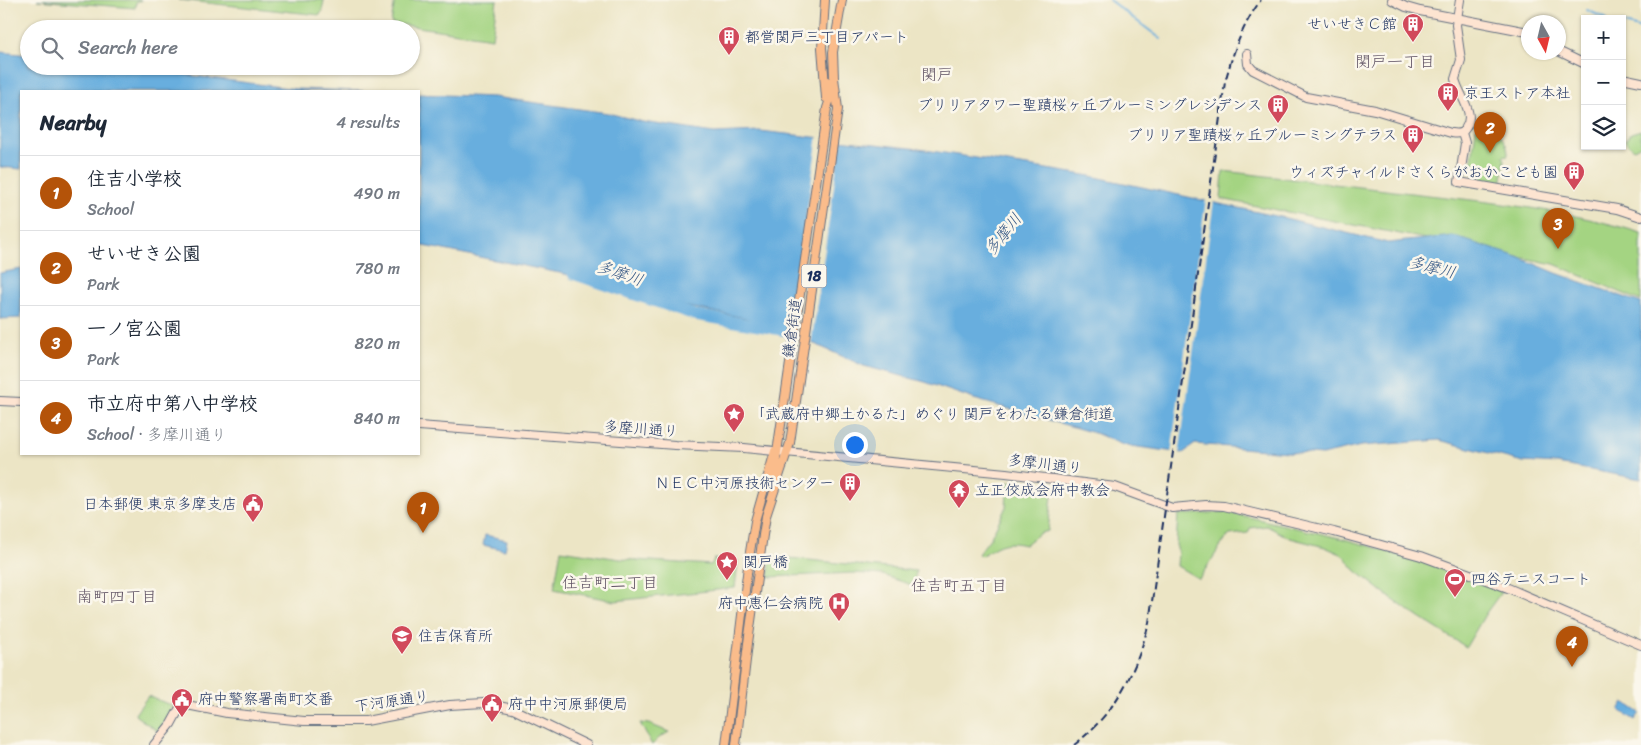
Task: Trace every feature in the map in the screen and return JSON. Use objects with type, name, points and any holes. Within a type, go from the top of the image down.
[{"type":"main road","name":"鎌倉街道","points":[[825,0],[822,48],[827,108]]},
{"type":"main road","name":"鎌倉街道","points":[[726,745],[749,558],[755,521],[779,442],[827,108],[831,96],[831,63],[842,0]]},
{"type":"main road","name":"鎌倉街道","points":[[766,516],[790,444],[838,108],[833,52]]},
{"type":"main road","name":"鎌倉街道","points":[[736,745],[767,503],[775,475],[776,451]]},
{"type":"main road","points":[[741,623],[743,626],[746,625],[751,619]]},
{"type":"street","points":[[1392,0],[1420,11],[1521,31]]},
{"type":"street","points":[[1460,0],[1456,25],[1461,60],[1455,79],[1469,114],[1468,124],[1462,133]]},
{"type":"street","points":[[1247,54],[1248,64],[1253,70],[1306,97],[1375,110],[1451,134],[1462,133]]},
{"type":"street","points":[[1566,55],[1581,62]]},
{"type":"street","points":[[1626,79],[1641,82]]},
{"type":"street","points":[[1462,133],[1465,143],[1459,182],[1618,209],[1641,217]]},
{"type":"street","points":[[0,400],[20,402]]},
{"type":"street","name":"多摩川通り","points":[[420,426],[675,445],[744,448],[967,469],[1106,485],[1124,489],[1160,505],[1172,508],[1206,505],[1239,509],[1421,556],[1508,588],[1641,646]]},
{"type":"street","name":"下河原通り","points":[[154,745],[171,724],[182,704],[227,713],[304,721],[366,721],[450,705],[484,702],[513,709],[587,745]]},
{"type":"green space","points":[[37,0],[141,1],[136,2],[135,8]]},
{"type":"green space","points":[[179,0],[324,0],[320,15]]},
{"type":"green space","points":[[395,0],[497,0],[492,38],[420,27],[420,20],[392,20]]},
{"type":"green space","points":[[1482,123],[1500,135],[1506,144],[1508,155],[1503,156],[1505,160],[1501,185],[1479,181],[1482,165],[1469,162],[1472,159],[1476,128],[1480,127]]},
{"type":"green space","points":[[1641,130],[1641,145],[1634,149],[1626,142],[1631,133]]},
{"type":"green space","points":[[1223,171],[1562,213],[1641,233],[1641,301],[1554,264],[1221,199]]},
{"type":"green space","points":[[1008,482],[1053,487],[1048,531],[1040,533],[1025,545],[1002,544],[981,556],[978,554],[991,537],[1006,507]]},
{"type":"green space","points":[[1223,512],[1344,539],[1419,560],[1502,591],[1486,613],[1466,647],[1392,599],[1355,570],[1343,555],[1325,547],[1290,538],[1267,526],[1250,528],[1248,533],[1230,535],[1226,538],[1199,579],[1177,566],[1178,515]]},
{"type":"green space","points":[[561,550],[620,559],[711,565],[714,559],[738,561],[735,588],[615,601],[554,589]]},
{"type":"green space","points":[[770,556],[916,571],[914,586],[883,575],[852,573],[769,577]]},
{"type":"green space","points":[[148,696],[173,706],[159,732],[135,714]]},
{"type":"green space","points":[[640,723],[649,724],[669,732],[652,745]]},
{"type":"water","points":[[0,52],[20,54],[20,75],[187,75],[296,89],[330,90],[20,90],[20,169],[0,167]]},
{"type":"water","points":[[420,94],[494,97],[608,113],[643,122],[714,133],[760,131],[919,149],[1091,176],[1285,218],[1388,243],[1453,236],[1518,257],[1556,273],[1641,303],[1641,479],[1557,464],[1523,462],[1439,440],[1361,446],[1322,455],[1195,444],[1183,453],[1123,445],[1098,434],[974,399],[925,382],[864,366],[817,345],[745,318],[683,306],[620,285],[420,245]]},
{"type":"water","points":[[20,269],[20,318],[0,319],[0,273]]},
{"type":"water","points":[[485,535],[507,540],[505,550],[483,545]]},
{"type":"water","points":[[1624,702],[1640,713],[1635,720],[1619,710]]},
{"type":"pier","points":[[818,135],[841,138],[811,345],[789,337]]},
{"type":"pier","points":[[1206,199],[1214,200],[1179,455],[1171,454]]},
{"type":"waterway","points":[[1109,0],[1161,39]]},
{"type":"waterway","points":[[1587,10],[1598,15]]},
{"type":"waterway","points":[[1626,24],[1641,29]]},
{"type":"waterway","name":"多摩川","points":[[573,274],[695,315],[787,331]]},
{"type":"railway","points":[[1074,745],[1101,719],[1122,691],[1138,659],[1149,623],[1225,82],[1231,60],[1248,19],[1261,0]]},
{"type":"place","name":"せいせきＣ館","points":[[1413,43]]},
{"type":"place","name":"都営関戸三丁目アパート","points":[[729,56]]},
{"type":"place","name":"京王ストア本社","points":[[1448,112]]},
{"type":"place","name":"ブリリアタワー聖蹟桜ヶ丘ブルーミングレジデンス","points":[[1278,124]]},
{"type":"place","name":"せいせき公園","points":[[1490,153]]},
{"type":"place","name":"ブリリア聖蹟桜ヶ丘ブルーミングテラス","points":[[1413,154]]},
{"type":"place","name":"ウィズチャイルドさくらがおかこども園","points":[[1574,191]]},
{"type":"place","name":"一ノ宮公園","points":[[1558,249]]},
{"type":"place","name":"「武蔵府中郷土かるた」めぐり 関戸をわたる鎌倉街道","points":[[734,433]]},
{"type":"place","name":"ＮＥＣ中河原技術センター","points":[[850,502]]},
{"type":"place","name":"立正佼成会府中教会","points":[[959,509]]},
{"type":"place","name":"日本郵便 東京多摩支店","points":[[253,523]]},
{"type":"place","name":"住吉小学校","points":[[423,533]]},
{"type":"place","name":"関戸橋","points":[[727,581]]},
{"type":"place","name":"四谷テニスコート","points":[[1455,598]]},
{"type":"place","name":"府中恵仁会病院","points":[[839,622]]},
{"type":"place","name":"住吉保育所","points":[[402,655]]},
{"type":"place","name":"市立府中第八中学校","points":[[1572,667]]},
{"type":"place","name":"府中警察署南町交番","points":[[182,718]]},
{"type":"place","name":"府中中河原郵便局","points":[[492,723]]},
{"type":"district","name":"関戸一丁目","points":[[1395,61]]},
{"type":"district","name":"関戸","points":[[937,74]]},
{"type":"district","name":"住吉町二丁目","points":[[610,582]]},
{"type":"district","name":"住吉町五丁目","points":[[959,585]]},
{"type":"district","name":"南町四丁目","points":[[117,596]]}]
